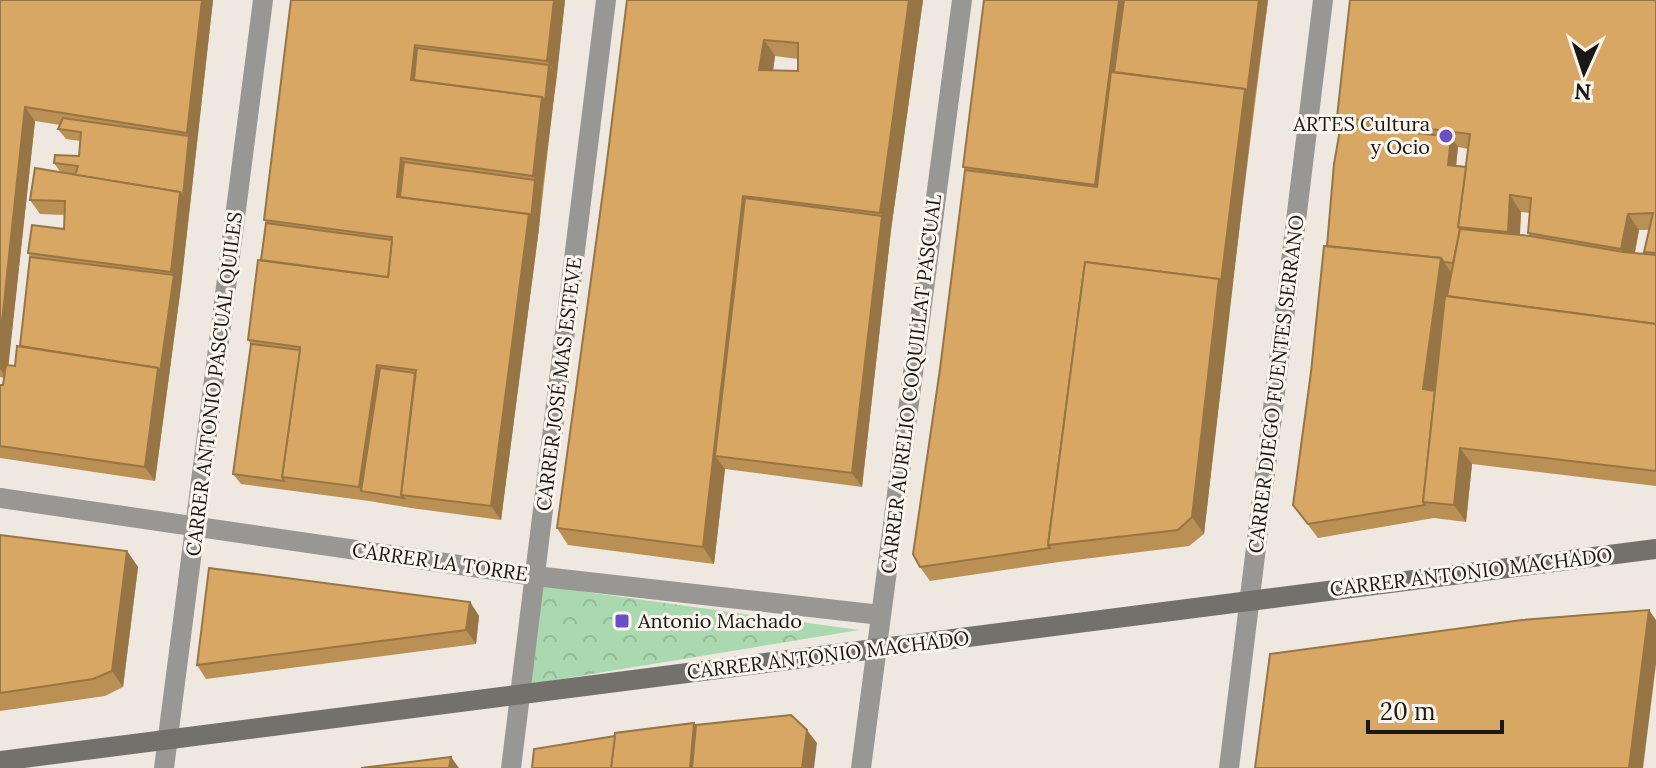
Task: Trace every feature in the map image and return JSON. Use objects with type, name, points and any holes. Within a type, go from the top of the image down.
[{"type":"main road","name":"CARRER ANTONIO MACHADO","points":[[0,761],[1656,549]]},
{"type":"street","name":"CARRER ANTONIO PASCUAL QUILES","points":[[164,768],[263,0]]},
{"type":"street","name":"CARRER JOSÉ MAS ESTEVE","points":[[511,768],[606,0]]},
{"type":"street","name":"CARRER AURELIO COQUILLAT PASCUAL","points":[[861,768],[962,0]]},
{"type":"street","name":"CARRER DIEGO FUENTES SERRANO","points":[[1229,768],[1323,0]]},
{"type":"street","name":"CARRER LA TORRE","points":[[0,498],[535,576],[881,615]]},
{"type":"green space","points":[[543,586],[859,630],[531,684]]},
{"type":"building","points":[[0,0],[202,0],[187,133],[25,107],[0,340]]},
{"type":"building","points":[[291,0],[554,0],[547,61],[415,45],[411,80],[542,97],[533,176],[401,158],[397,197],[529,214],[491,506],[401,495],[416,370],[377,365],[359,487],[282,477],[300,347],[248,340],[258,260],[388,277],[392,237],[264,220]]},
{"type":"building","points":[[627,0],[909,0],[880,213],[743,196],[703,547],[557,528]],"holes":[[[764,40],[798,43],[798,71],[759,70]]]},
{"type":"building","points":[[984,0],[1119,0],[1095,185],[963,167]]},
{"type":"building","points":[[1124,0],[1259,0],[1247,93],[1245,89],[1114,72]]},
{"type":"building","points":[[1350,0],[1656,0],[1656,253],[1644,252],[1653,213],[1628,214],[1621,249],[1528,233],[1531,198],[1510,195],[1508,232],[1458,227],[1470,134],[1337,117]]},
{"type":"building","points":[[417,48],[549,65],[545,101],[542,97],[414,80]]},
{"type":"building","points":[[1111,72],[1245,89],[1221,282],[1219,279],[1085,262],[1050,548],[920,567],[913,554],[965,170],[1097,187]]},
{"type":"building","points":[[63,118],[189,136],[183,196],[180,192],[75,175],[78,166],[54,163],[55,155],[79,156],[81,132],[58,129]]},
{"type":"building","points":[[1341,124],[1451,137],[1448,165],[1466,167],[1453,263],[1444,262],[1441,258],[1327,246]]},
{"type":"building","points":[[404,162],[535,180],[531,218],[529,214],[400,197]]},
{"type":"building","points":[[35,168],[180,192],[171,272],[28,253],[32,225],[64,229],[65,201],[30,200]]},
{"type":"building","points":[[745,198],[882,216],[852,473],[715,456]]},
{"type":"building","points":[[266,223],[392,240],[388,277],[261,260]]},
{"type":"building","points":[[1460,229],[1656,255],[1656,324],[1447,296]]},
{"type":"building","points":[[1324,246],[1441,258],[1423,389],[1435,391],[1425,505],[1308,524],[1293,505]]},
{"type":"building","points":[[30,257],[174,275],[160,372],[158,368],[20,346]]},
{"type":"building","points":[[1085,262],[1219,279],[1192,517],[1178,530],[1048,545]]},
{"type":"building","points":[[1445,296],[1656,324],[1656,471],[1460,448],[1454,505],[1423,502]]},
{"type":"building","points":[[251,344],[300,350],[282,477],[284,481],[233,474]]},
{"type":"building","points":[[17,346],[158,368],[145,467],[0,446],[0,385],[3,385],[6,365],[15,366]]},
{"type":"building","points":[[380,368],[415,373],[401,495],[404,498],[361,491]]},
{"type":"building","points":[[0,535],[127,551],[112,671],[93,679],[0,693]]},
{"type":"building","points":[[209,568],[470,602],[466,630],[197,665]]},
{"type":"building","points":[[1649,610],[1629,768],[1255,768],[1270,654],[1522,620]]},
{"type":"building","points":[[791,715],[807,730],[802,768],[692,768],[696,725]]},
{"type":"building","points":[[694,723],[690,768],[611,768],[615,733]]},
{"type":"building","points":[[615,736],[611,768],[532,768],[534,749]]},
{"type":"building","points":[[451,757],[449,768],[361,768]]},
{"type":"place","name":"ARTES Cultura y Ocio","points":[[1446,136]]},
{"type":"place","name":"Antonio Machado","points":[[622,621]]}]
